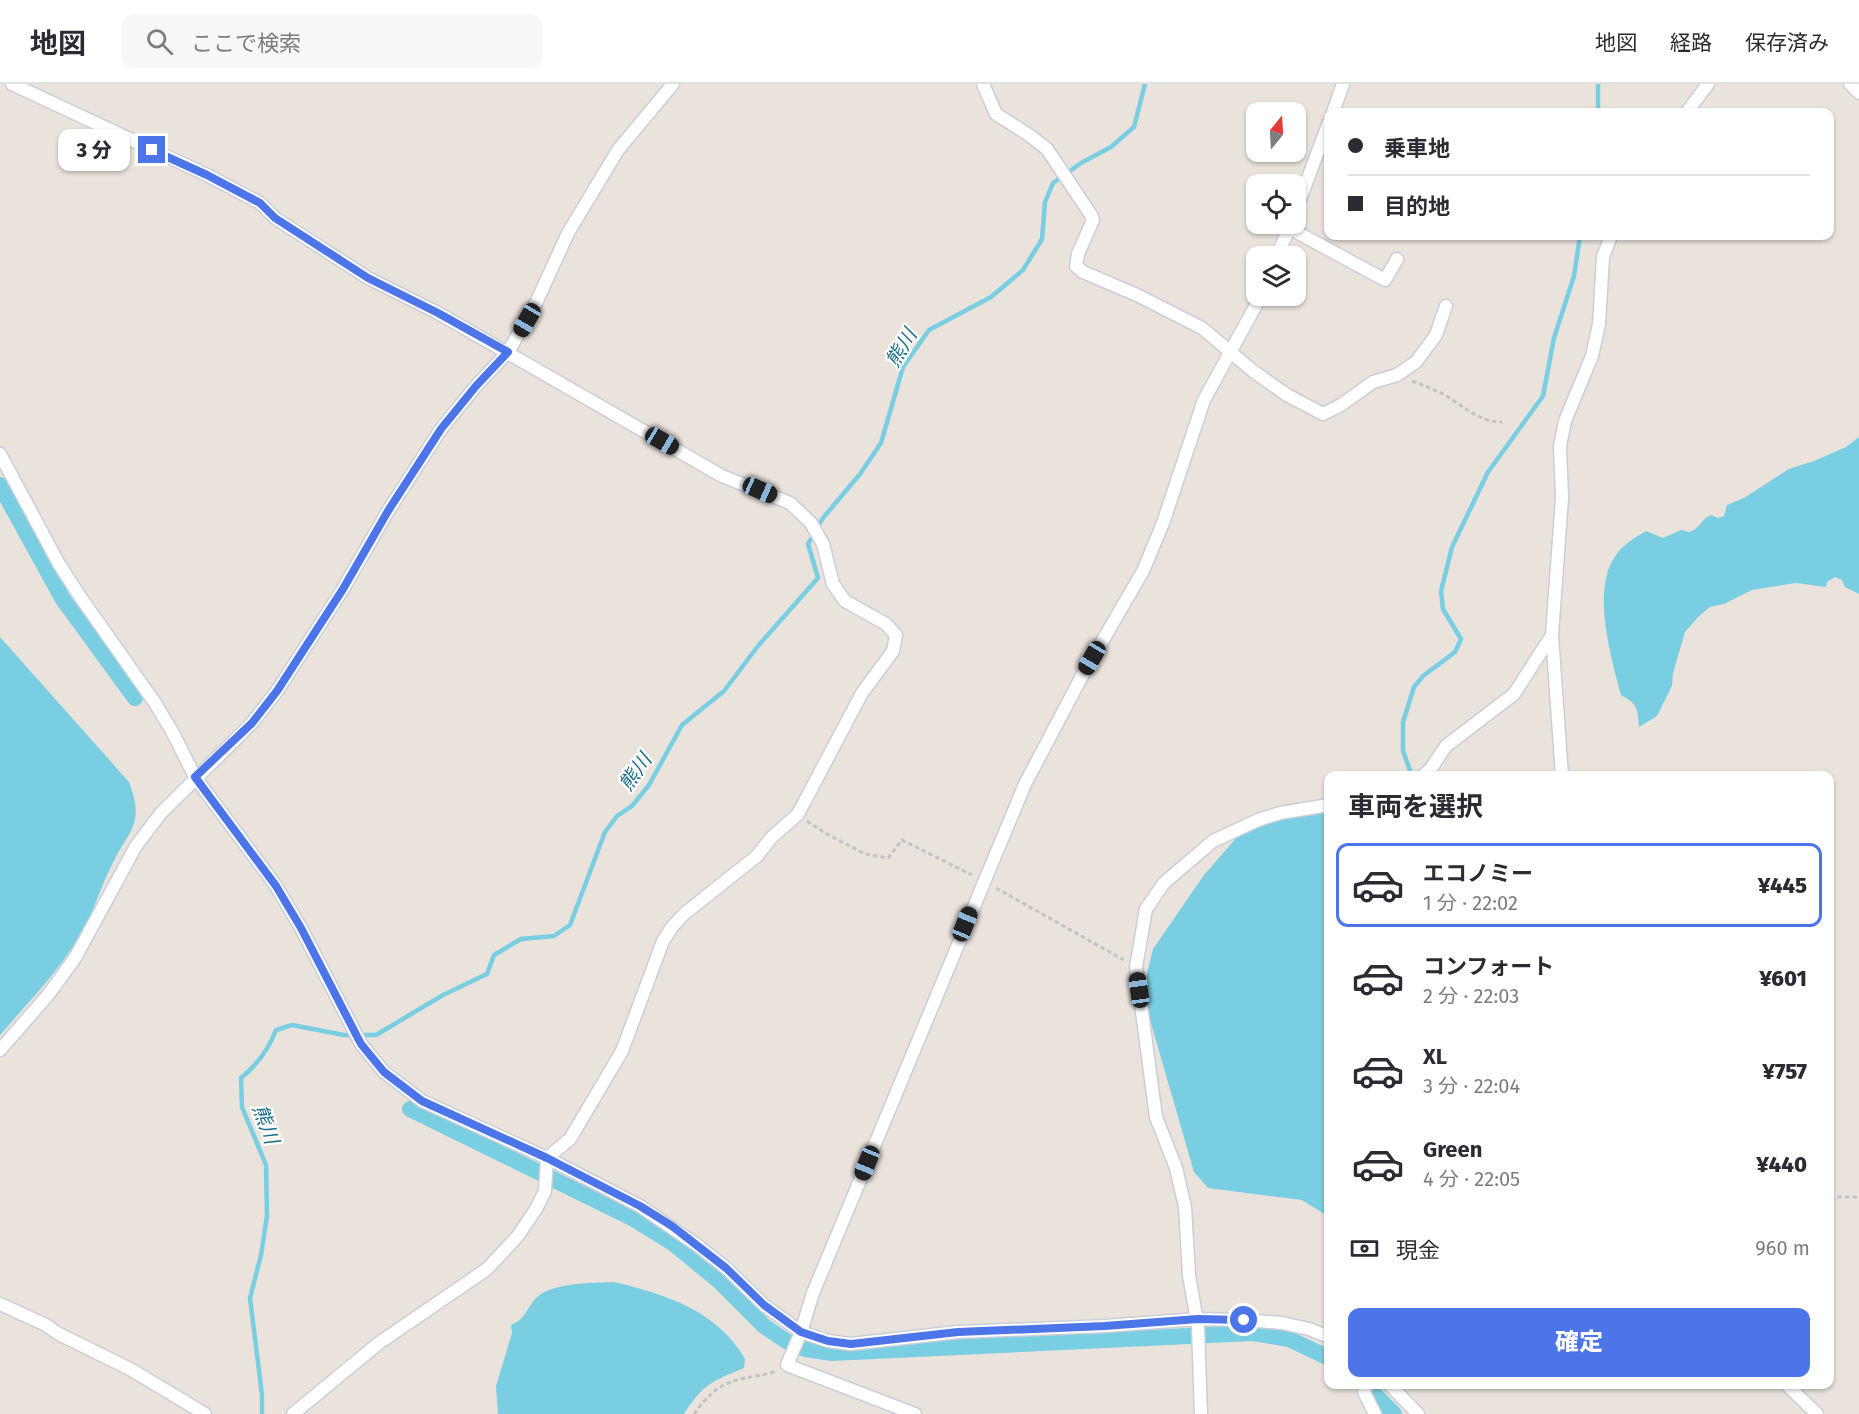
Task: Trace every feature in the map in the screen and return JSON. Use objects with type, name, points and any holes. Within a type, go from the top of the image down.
[{"type":"street","points":[[12,84],[207,175],[260,203],[275,218],[368,278],[508,352],[722,476],[790,503],[812,523],[823,544],[833,584],[844,601],[886,624],[897,635],[893,651],[862,693],[798,814],[771,838],[757,856],[684,914],[663,941],[622,1051],[570,1138],[547,1158],[545,1191],[517,1237],[487,1269],[379,1343],[293,1414]]},
{"type":"street","points":[[0,1050],[48,995],[75,958],[136,846],[161,813],[252,723],[277,691],[343,589],[388,511],[441,429],[476,386],[508,352],[536,303],[568,233],[618,150],[673,84]]},
{"type":"street","points":[[983,84],[996,114],[1047,149],[1093,220],[1078,254],[1076,266],[1083,272],[1137,295],[1202,328],[1230,353],[1287,395],[1323,414],[1341,405],[1373,382],[1397,375],[1416,362],[1436,335],[1446,306]]},
{"type":"street","points":[[1334,108],[1343,84]]},
{"type":"street","points":[[1690,108],[1708,84]]},
{"type":"street","points":[[1850,84],[1859,93]]},
{"type":"street","points":[[1306,183],[1324,135]]},
{"type":"street","points":[[1304,234],[1385,280],[1397,259]]},
{"type":"street","points":[[1562,771],[1552,635],[1562,498],[1560,446],[1565,421],[1592,356],[1599,324],[1603,258],[1610,240]]},
{"type":"street","points":[[915,1414],[787,1365],[801,1332],[813,1293],[983,880],[1025,784],[1082,676],[1143,571],[1163,523],[1204,400],[1256,306]]},
{"type":"street","points":[[0,454],[60,564],[81,598],[155,703],[195,777],[276,886],[301,928],[361,1044],[384,1072],[422,1101],[547,1158],[640,1206],[672,1226],[726,1268],[764,1305],[801,1332],[828,1341],[851,1344],[958,1332],[1105,1326],[1198,1328],[1244,1320],[1282,1323],[1324,1335]]},
{"type":"street","points":[[1429,771],[1446,746],[1514,694],[1552,635]]},
{"type":"street","points":[[1201,1414],[1198,1328],[1189,1275],[1185,1207],[1178,1173],[1156,1118],[1136,967],[1146,909],[1164,883],[1213,841],[1258,820],[1280,813],[1324,806]]},
{"type":"street","points":[[0,1304],[130,1369],[205,1414]]},
{"type":"street","points":[[1365,1389],[1364,1392],[1375,1414]]},
{"type":"street","points":[[1394,1389],[1418,1414]]},
{"type":"street","points":[[1791,1389],[1817,1414]]},
{"type":"path","points":[[1397,375],[1442,394],[1472,413],[1495,422],[1502,422]]},
{"type":"path","points":[[798,814],[825,833],[865,854],[888,858],[902,840],[983,880],[1136,967]]},
{"type":"path","points":[[1834,1197],[1859,1197]]},
{"type":"path","points":[[694,1414],[706,1397],[726,1383],[771,1373],[787,1365]]},
{"type":"water","points":[[1859,437],[1859,594],[1845,587],[1842,580],[1835,577],[1827,582],[1826,587],[1796,583],[1752,590],[1724,604],[1710,607],[1685,632],[1673,673],[1672,686],[1657,716],[1639,727],[1636,708],[1621,695],[1609,644],[1604,607],[1604,589],[1608,572],[1620,550],[1646,531],[1663,538],[1681,530],[1690,532],[1711,515],[1718,518],[1724,516],[1727,505],[1744,498],[1789,469],[1846,447]]},
{"type":"water","points":[[0,637],[129,782],[136,809],[132,828],[73,947],[50,978],[0,1035]]},
{"type":"water","points":[[1324,804],[1324,1214],[1302,1200],[1208,1188],[1194,1172],[1148,1013],[1147,973],[1153,949],[1204,875],[1237,837],[1271,820]]},
{"type":"water","points":[[614,1282],[671,1299],[705,1317],[734,1342],[745,1359],[744,1368],[709,1385],[697,1396],[684,1414],[498,1414],[496,1386],[512,1333],[511,1325],[523,1317],[536,1298],[552,1289],[573,1284]]},
{"type":"waterway","name":"熊川","points":[[262,1414],[262,1395],[250,1298],[261,1255],[267,1216],[266,1165],[242,1107],[241,1078],[262,1057],[276,1030],[292,1025],[344,1035],[376,1035],[443,995],[487,974],[494,955],[521,939],[554,936],[570,925],[605,832],[617,816],[632,806],[649,785],[682,725],[724,691],[758,646],[818,578],[808,544],[823,518],[860,474],[881,443],[903,367],[929,330],[991,297],[1023,270],[1042,239],[1045,202],[1053,183],[1081,163],[1111,147],[1134,127],[1145,84]]},
{"type":"waterway","points":[[1598,84],[1598,108]]},
{"type":"waterway","points":[[1410,771],[1403,751],[1403,722],[1414,687],[1423,676],[1455,652],[1461,639],[1443,609],[1441,591],[1452,547],[1488,472],[1543,396],[1554,338],[1574,276],[1579,240]]},
{"type":"waterway","points":[[0,485],[62,598],[135,698]]},
{"type":"waterway","points":[[410,1109],[632,1218],[674,1244],[719,1281],[764,1326],[786,1341],[805,1349],[832,1353],[1253,1333],[1289,1339],[1324,1356]]},
{"type":"waterway","points":[[1369,1389],[1394,1414]]},
{"type":"route","points":[[152,150],[260,203],[275,218],[368,278],[508,352],[476,386],[441,429],[388,511],[343,589],[277,691],[252,723],[195,777],[276,886],[301,928],[361,1044],[384,1072],[422,1101],[547,1158],[640,1206],[697,1245],[726,1268],[764,1305],[801,1332],[828,1341],[851,1344],[958,1332],[1105,1326],[1198,1319],[1244,1320]]}]
